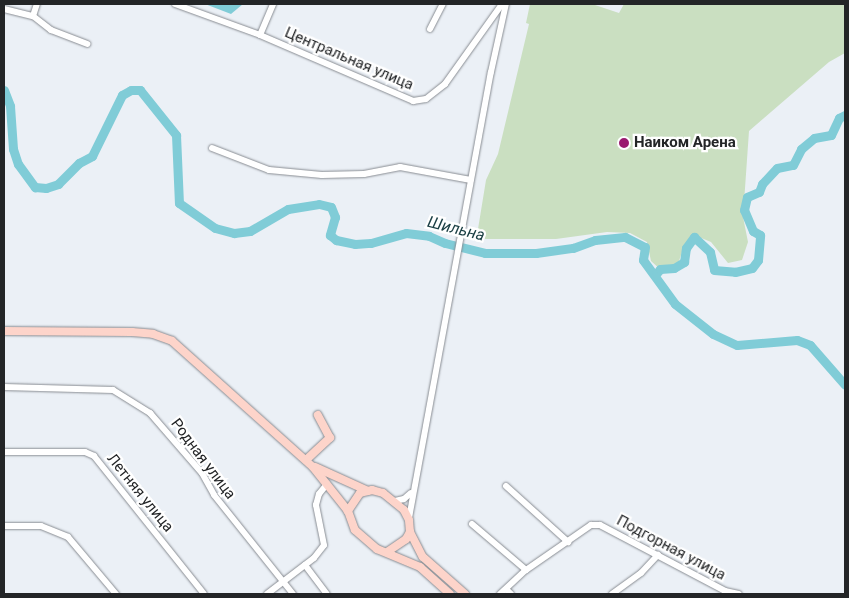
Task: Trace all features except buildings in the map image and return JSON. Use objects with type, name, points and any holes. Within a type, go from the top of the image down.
[{"type":"main road","points":[[4,330],[132,332],[153,334],[172,341],[313,467],[348,511],[355,530],[377,549],[420,567],[450,594]]},
{"type":"main road","points":[[306,460],[330,438],[318,416]]},
{"type":"main road","points":[[313,467],[368,491],[383,493],[395,501],[409,520],[410,532],[423,557],[466,594]]},
{"type":"main road","points":[[348,511],[360,493],[368,491]]},
{"type":"main road","points":[[387,552],[401,545],[410,532]]},
{"type":"street","points":[[33,16],[37,4]]},
{"type":"street","name":"Центральная улица","points":[[175,4],[186,6],[260,34],[404,99],[419,101],[436,93],[445,84],[504,4]]},
{"type":"street","points":[[260,34],[273,4]]},
{"type":"street","points":[[430,29],[443,4]]},
{"type":"street","points":[[409,520],[411,493],[504,4]]},
{"type":"street","points":[[4,9],[33,16],[51,30],[88,44]]},
{"type":"street","points":[[490,21],[496,20],[500,26]]},
{"type":"street","points":[[212,148],[269,170],[322,175],[364,174],[400,167],[471,180]]},
{"type":"street","name":"Родная улица","points":[[4,387],[102,389],[125,395],[162,425],[293,594]]},
{"type":"street","name":"Летняя улица","points":[[4,452],[85,452],[94,456],[204,594]]},
{"type":"street","points":[[267,594],[305,565],[324,545],[316,505],[327,484]]},
{"type":"street","points":[[500,594],[526,570],[568,542],[506,486]]},
{"type":"street","points":[[395,501],[404,499],[411,493]]},
{"type":"street","points":[[472,524],[526,570]]},
{"type":"street","name":"Подгорная улица","points":[[568,542],[591,525],[600,526],[658,555],[723,592],[739,594]]},
{"type":"street","points":[[4,526],[41,526],[68,536],[116,594]]},
{"type":"street","points":[[612,594],[641,573],[658,555]]},
{"type":"street","points":[[305,565],[327,594]]},
{"type":"street","points":[[506,589],[512,594]]},
{"type":"green space","name":"Наиком Арена","points":[[530,4],[592,4],[619,13],[624,4],[845,4],[845,53],[829,62],[749,131],[743,217],[748,242],[742,260],[728,263],[711,242],[694,235],[684,246],[678,264],[667,271],[661,270],[651,261],[647,242],[630,233],[607,232],[556,239],[485,239],[478,229],[486,180],[498,154],[529,24],[526,23]]},
{"type":"water","points":[[205,4],[243,4],[231,14]]},
{"type":"waterway","name":"Шильна","points":[[4,90],[10,106],[13,149],[18,164],[35,187],[46,188],[58,184],[79,163],[92,156],[122,95],[131,90],[140,90],[176,135],[179,203],[215,228],[234,233],[250,231],[288,209],[319,204],[331,207],[335,217],[330,235],[336,240],[355,244],[371,243],[406,233],[429,236],[445,243],[485,253],[536,253],[573,248],[595,240],[625,237],[645,247],[643,260],[675,304],[713,334],[737,345],[797,340],[810,345],[845,385]]},
{"type":"waterway","points":[[656,274],[660,269],[674,268],[684,262],[686,248],[694,237],[710,252],[714,270],[735,272],[752,268],[758,260],[760,235],[753,231],[744,210],[747,197],[759,192],[762,184],[777,168],[793,165],[801,149],[814,138],[831,135],[839,118],[845,115]]},
{"type":"place","name":"Наиком Арена","points":[[624,143]]}]
